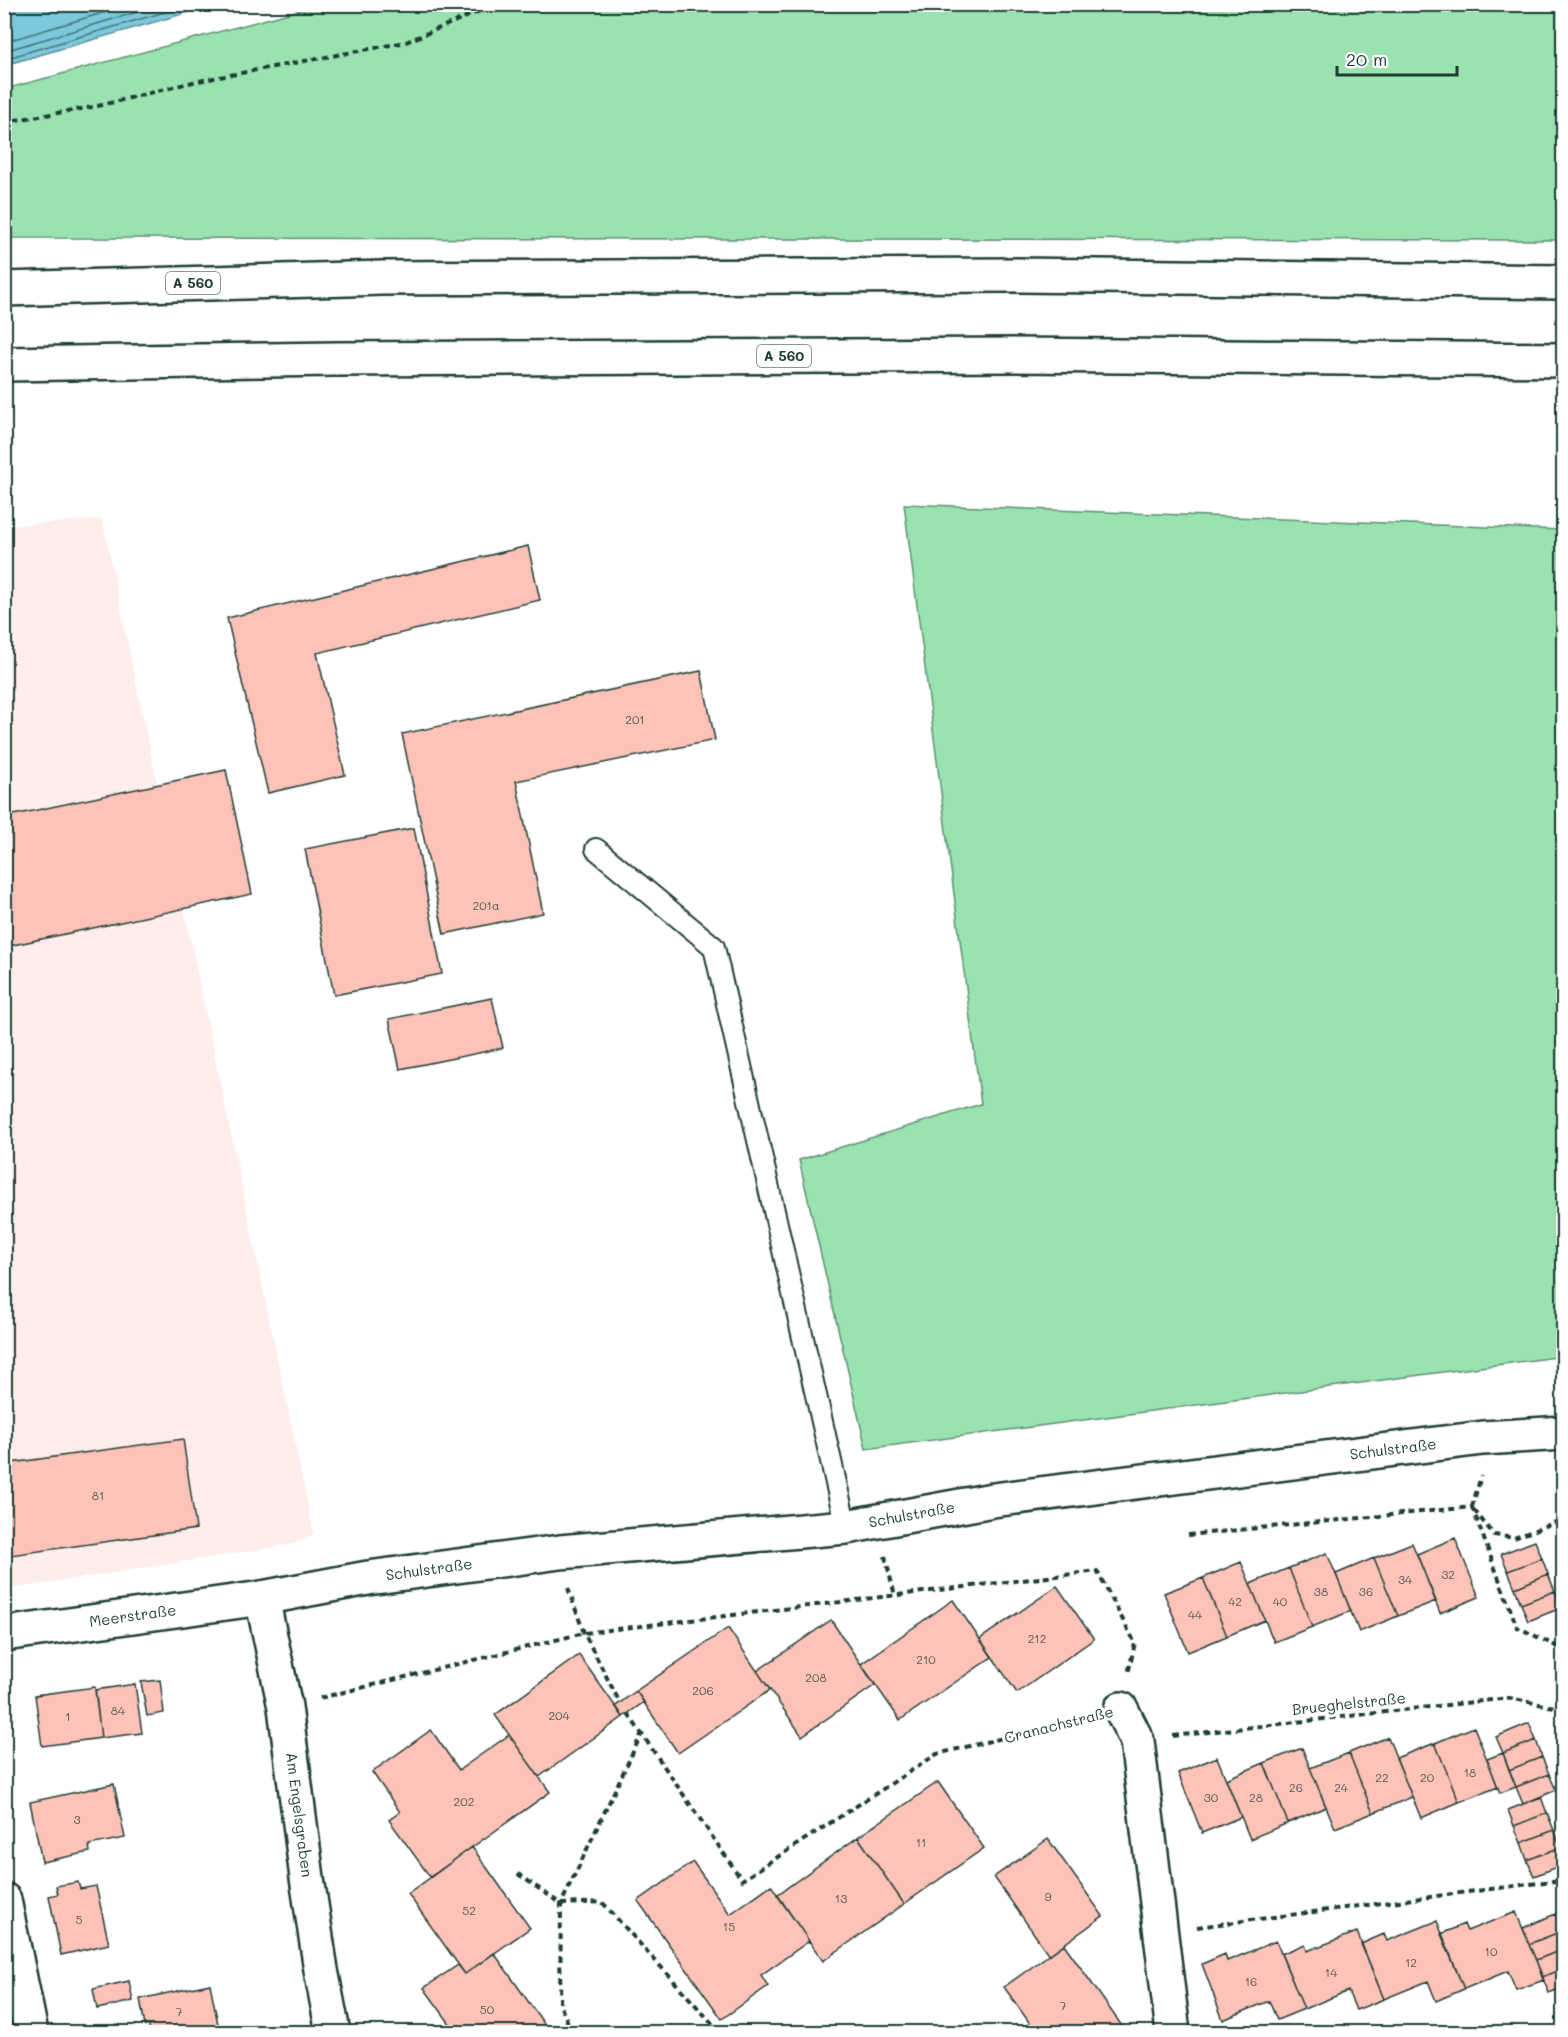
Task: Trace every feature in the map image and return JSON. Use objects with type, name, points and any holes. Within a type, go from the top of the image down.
[{"type":"main road","name":"A 560","points":[[4,289],[490,277],[1017,275],[1563,282]]},
{"type":"main road","name":"A 560","points":[[4,364],[336,359],[1001,355],[1563,360]]},
{"type":"main road","name":"Schulstraße","points":[[262,1598],[368,1578],[560,1552],[846,1527],[993,1500],[1483,1438],[1563,1433]]},
{"type":"main road","name":"Meerstraße","points":[[4,1634],[262,1598]]},
{"type":"main road","name":"Am Engelsgraben","points":[[262,1598],[285,1707],[319,1959],[333,2032]]},
{"type":"main road","name":"Cranachstraße","points":[[1121,1709],[1137,1741],[1173,2032]]},
{"type":"main road","points":[[4,1900],[31,2032]]},
{"type":"lane","points":[[596,849],[714,947],[846,1527]]},
{"type":"path","points":[[4,122],[98,106],[193,82],[406,42],[497,4]]},
{"type":"path","points":[[1472,1507],[1494,1535],[1514,1538],[1563,1519]]},
{"type":"path","points":[[1188,1535],[1472,1507]]},
{"type":"path","points":[[1472,1507],[1517,1627],[1563,1650]]},
{"type":"path","points":[[560,1552],[564,1576],[584,1633],[620,1703]]},
{"type":"path","points":[[285,1707],[584,1633],[1097,1571],[1135,1643]]},
{"type":"path","name":"Brueghelstraße","points":[[1137,1741],[1509,1698],[1563,1709]]},
{"type":"path","name":"Cranachstraße","points":[[641,1735],[742,1880],[937,1754],[1121,1709]]},
{"type":"path","points":[[572,2032],[560,2005],[561,1904],[641,1735],[628,1714]]},
{"type":"path","points":[[518,1874],[561,1904],[602,1902],[720,2032]]},
{"type":"path","points":[[1161,1930],[1553,1881],[1563,1882]]},
{"type":"shaded area","points":[[102,519],[157,784],[5,817],[5,526]]},
{"type":"shaded area","points":[[184,909],[314,1534],[294,1544],[5,1590],[5,947]]},
{"type":"green space","points":[[319,5],[1563,5],[1563,240],[5,238],[5,89]]},
{"type":"green space","points":[[904,504],[1563,530],[1563,1356],[866,1449],[799,1160],[981,1104]]},
{"type":"water","points":[[5,4],[214,4],[214,5],[5,65]]},
{"type":"building","points":[[528,546],[540,600],[317,653],[345,775],[268,793],[227,618]]},
{"type":"building","points":[[701,671],[715,740],[516,781],[543,913],[444,934],[402,734]]},
{"type":"building","points":[[226,770],[252,894],[4,947],[4,817]]},
{"type":"building","points":[[414,828],[442,974],[334,995],[305,849]]},
{"type":"building","points":[[492,998],[503,1048],[400,1069],[389,1019]]},
{"type":"building","points":[[183,1439],[196,1529],[4,1556],[4,1464]]},
{"type":"building","points":[[1455,1538],[1479,1597],[1440,1613],[1417,1554]]},
{"type":"building","points":[[1535,1541],[1542,1558],[1508,1571],[1501,1554]]},
{"type":"building","points":[[1412,1543],[1436,1601],[1398,1616],[1374,1558]]},
{"type":"building","points":[[1327,1553],[1351,1611],[1312,1627],[1289,1568]]},
{"type":"building","points":[[1374,1558],[1398,1616],[1359,1632],[1336,1574]]},
{"type":"building","points":[[1542,1558],[1548,1574],[1515,1588],[1508,1571]]},
{"type":"building","points":[[1241,1562],[1265,1620],[1227,1636],[1203,1578]]},
{"type":"building","points":[[1289,1568],[1312,1627],[1274,1642],[1250,1584]]},
{"type":"building","points":[[1548,1574],[1555,1591],[1521,1604],[1515,1588]]},
{"type":"building","points":[[1203,1578],[1227,1636],[1188,1652],[1164,1593]]},
{"type":"building","points":[[1057,1586],[1094,1639],[1017,1693],[980,1639]]},
{"type":"building","points":[[1555,1591],[1561,1608],[1528,1621],[1521,1604]]},
{"type":"building","points":[[953,1600],[992,1657],[900,1720],[861,1664]]},
{"type":"building","points":[[831,1620],[875,1685],[802,1736],[757,1671]]},
{"type":"building","points":[[728,1628],[770,1690],[678,1753],[636,1691]]},
{"type":"building","points":[[579,1655],[623,1717],[539,1777],[495,1715]]},
{"type":"building","points":[[160,1680],[164,1713],[147,1716],[141,1682]]},
{"type":"building","points":[[135,1684],[142,1733],[101,1738],[95,1690]]},
{"type":"building","points":[[95,1687],[101,1738],[42,1746],[35,1695]]},
{"type":"building","points":[[636,1691],[644,1702],[623,1717],[616,1706]]},
{"type":"building","points":[[1529,1723],[1536,1740],[1503,1753],[1496,1737]]},
{"type":"building","points":[[1474,1727],[1498,1787],[1459,1802],[1435,1743]]},
{"type":"building","points":[[431,1730],[459,1770],[509,1735],[550,1792],[430,1877],[389,1820],[400,1812],[372,1772]]},
{"type":"building","points":[[1388,1737],[1412,1797],[1373,1813],[1349,1753]]},
{"type":"building","points":[[1536,1740],[1542,1757],[1509,1770],[1503,1753]]},
{"type":"building","points":[[1435,1743],[1459,1802],[1421,1818],[1396,1758]]},
{"type":"building","points":[[1302,1748],[1326,1807],[1288,1823],[1264,1763]]},
{"type":"building","points":[[1349,1753],[1373,1813],[1335,1828],[1310,1768]]},
{"type":"building","points":[[1503,1753],[1516,1787],[1500,1793],[1487,1759]]},
{"type":"building","points":[[1217,1757],[1241,1817],[1202,1833],[1178,1773]]},
{"type":"building","points":[[1542,1757],[1549,1774],[1516,1787],[1509,1770]]},
{"type":"building","points":[[1264,1763],[1288,1823],[1250,1839],[1226,1779]]},
{"type":"building","points":[[1549,1774],[1556,1790],[1523,1804],[1516,1787]]},
{"type":"building","points":[[938,1782],[984,1848],[904,1904],[858,1837]]},
{"type":"building","points":[[114,1784],[125,1838],[89,1845],[90,1852],[42,1862],[30,1802]]},
{"type":"building","points":[[1541,1797],[1547,1813],[1514,1826],[1508,1810]]},
{"type":"building","points":[[1547,1813],[1554,1830],[1521,1843],[1514,1826]]},
{"type":"building","points":[[1554,1830],[1561,1847],[1527,1860],[1521,1843]]},
{"type":"building","points":[[858,1837],[904,1904],[823,1961],[777,1895]]},
{"type":"building","points":[[1048,1839],[1103,1916],[1049,1955],[994,1877]]},
{"type":"building","points":[[472,1847],[530,1928],[465,1974],[408,1894]]},
{"type":"building","points":[[1561,1847],[1564,1864],[1534,1876],[1527,1860]]},
{"type":"building","points":[[693,1862],[730,1914],[771,1885],[809,1941],[761,1975],[768,1986],[722,2019],[638,1901]]},
{"type":"building","points":[[78,1882],[80,1889],[96,1886],[109,1944],[61,1955],[49,1896],[58,1894],[56,1886]]},
{"type":"building","points":[[1516,1912],[1544,1980],[1516,1990],[1508,1971],[1464,1989],[1441,1934],[1464,1924],[1467,1931]]},
{"type":"building","points":[[1555,1914],[1562,1931],[1529,1944],[1523,1928]]},
{"type":"building","points":[[1437,1921],[1464,1989],[1436,2001],[1428,1981],[1384,1999],[1361,1944],[1384,1934],[1387,1941]]},
{"type":"building","points":[[1562,1931],[1564,1949],[1536,1960],[1529,1944]]},
{"type":"building","points":[[1357,1932],[1384,1999],[1356,2010],[1348,1991],[1304,2009],[1281,1954],[1305,1944],[1307,1951]]},
{"type":"building","points":[[1276,1941],[1304,2009],[1277,2020],[1269,2001],[1223,2020],[1202,1964],[1225,1954],[1227,1961]]},
{"type":"building","points":[[1064,1944],[1122,2026],[1113,2032],[1036,2032],[1004,1987]]},
{"type":"building","points":[[1564,1949],[1564,1968],[1542,1977],[1536,1960]]},
{"type":"building","points":[[494,1953],[547,2028],[542,2032],[456,2032],[424,1988],[458,1965],[465,1974]]},
{"type":"building","points":[[1564,1968],[1564,1987],[1549,1993],[1542,1977]]},
{"type":"building","points":[[129,1981],[133,2001],[97,2009],[93,1989]]},
{"type":"building","points":[[210,1984],[219,2029],[200,2032],[150,2032],[149,2026],[145,2026],[140,1999]]}]
